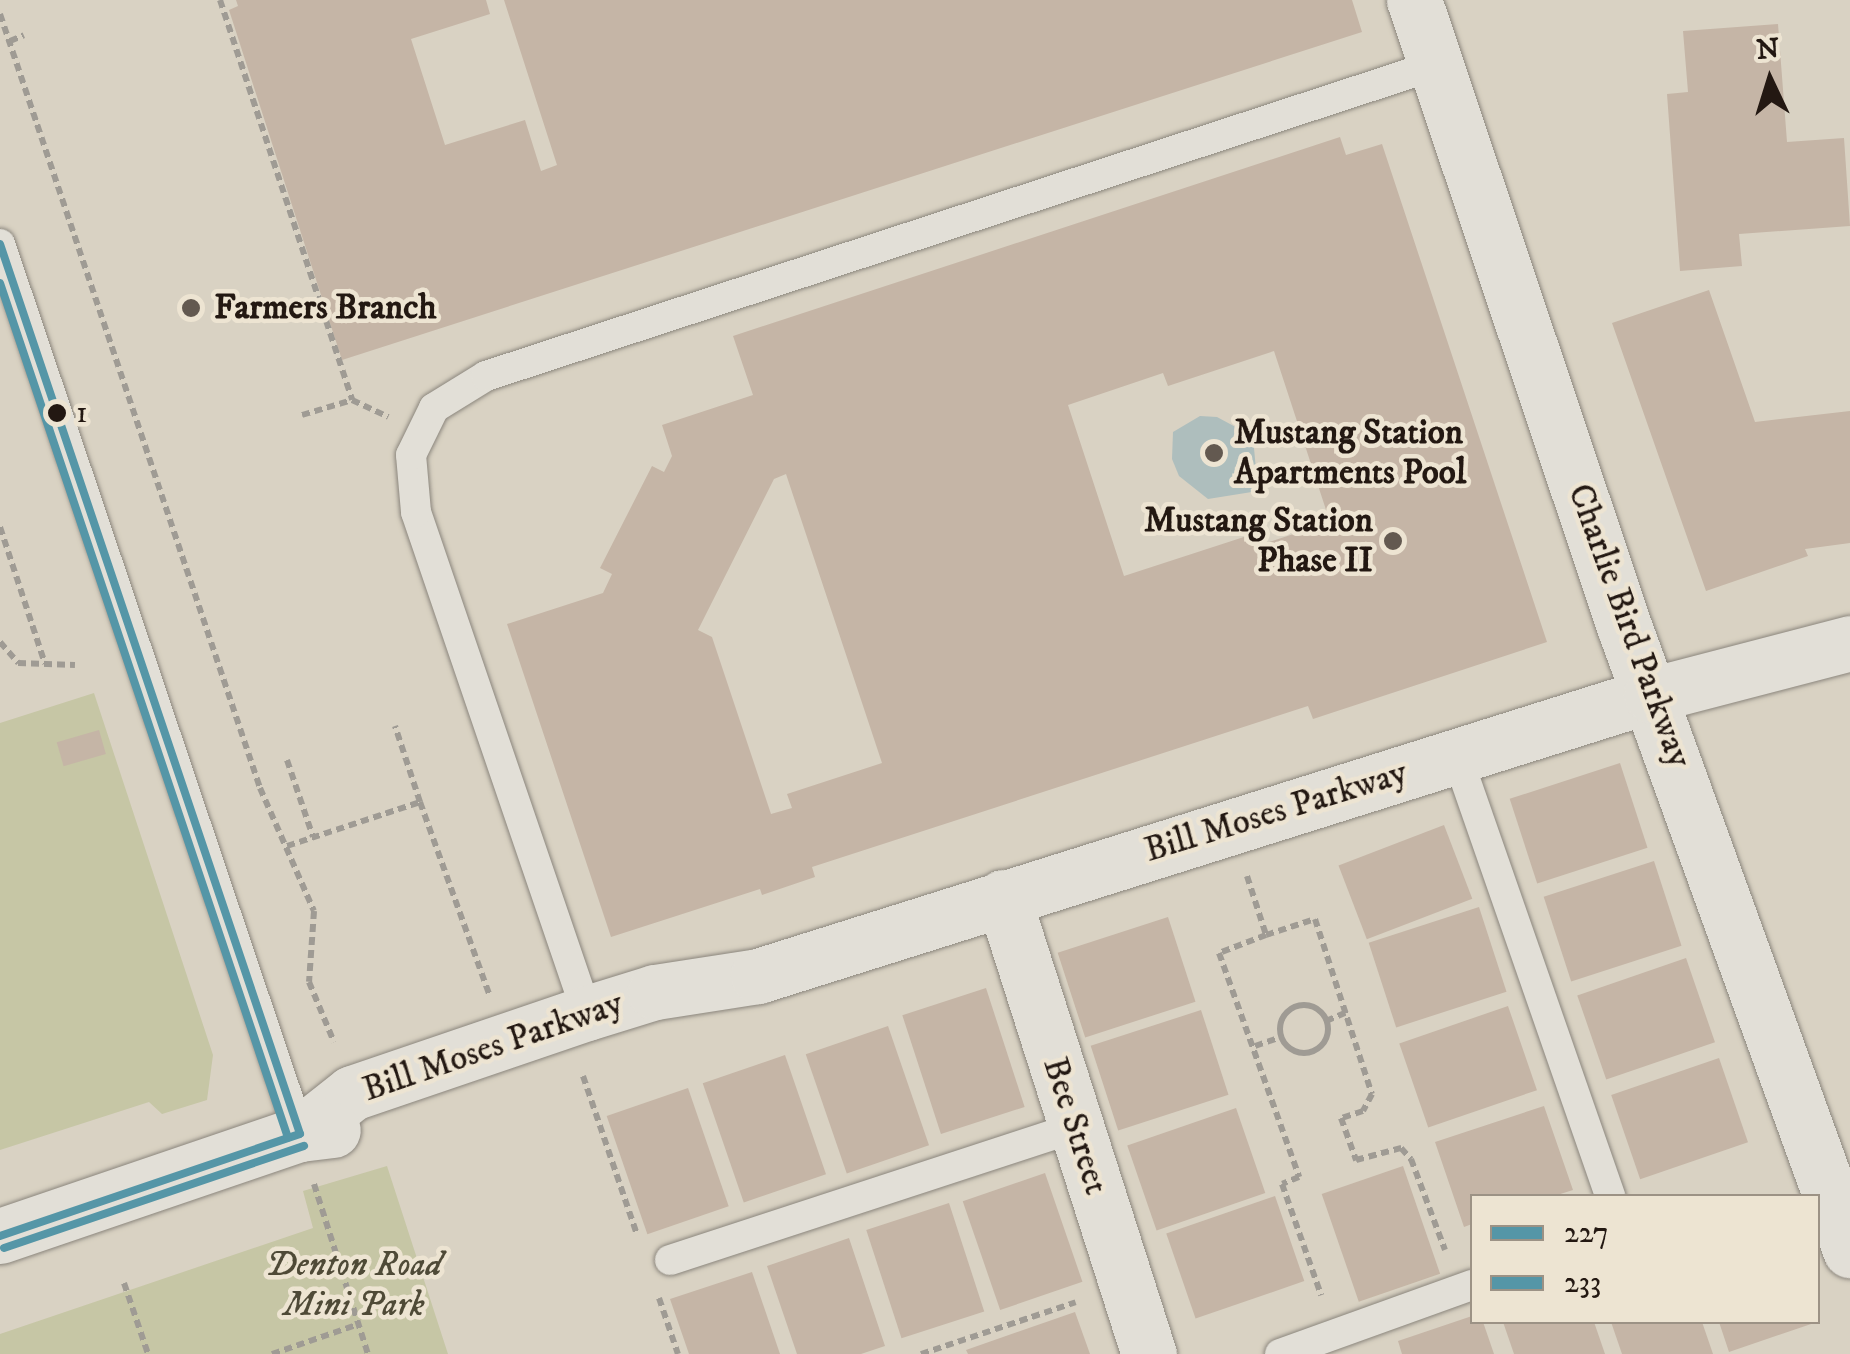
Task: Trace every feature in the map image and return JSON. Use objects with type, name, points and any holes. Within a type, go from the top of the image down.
[{"type":"street","name":"Charlie Bird Parkway","points":[[1414,0],[1651,695],[1850,1250]]},
{"type":"street","name":"Bill Moses Parkway","points":[[0,1236],[300,1134],[360,1126],[654,1026],[758,976],[1003,897],[1651,695],[1850,643]]},
{"type":"street","name":"Bee Street","points":[[1003,897],[1149,1354]]},
{"type":"street","name":"Bill Moses Parkway","points":[[300,1134],[352,1093],[654,992],[758,976]]},
{"type":"lane","points":[[586,1013],[416,512],[411,455],[434,408],[486,376],[1436,65]]},
{"type":"lane","points":[[0,244],[300,1134]]},
{"type":"lane","points":[[1457,756],[1609,1194]]},
{"type":"lane","points":[[661,1270],[1074,1128]]},
{"type":"lane","points":[[1280,1354],[1466,1287]]},
{"type":"path","points":[[220,0],[352,400],[302,416]]},
{"type":"path","points":[[0,14],[260,788],[314,910],[309,982],[324,1026],[342,1049]]},
{"type":"path","points":[[10,41],[24,35]]},
{"type":"path","points":[[0,527],[45,664]]},
{"type":"path","points":[[0,642],[18,663],[75,666]]},
{"type":"path","points":[[396,726],[492,1002]]},
{"type":"path","points":[[287,760],[312,837]]},
{"type":"path","points":[[287,846],[420,802]]},
{"type":"path","points":[[1247,875],[1266,935]]},
{"type":"path","points":[[1335,1337],[1282,1184],[1299,1177],[1255,1046],[1218,953],[1315,918],[1372,1094],[1363,1111],[1341,1118],[1356,1160],[1392,1147],[1411,1159],[1466,1287]]},
{"type":"path","points":[[1298,1006],[1314,1006],[1326,1021],[1326,1040],[1314,1051],[1290,1050],[1281,1037],[1281,1021],[1298,1006]]},
{"type":"path","points":[[1326,1021],[1345,1013]]},
{"type":"path","points":[[1255,1046],[1281,1037]]},
{"type":"path","points":[[583,1076],[640,1243]]},
{"type":"path","points":[[300,1134],[368,1354]]},
{"type":"path","points":[[661,1270],[678,1354]]},
{"type":"path","points":[[124,1283],[148,1354]]},
{"type":"path","points":[[921,1354],[1127,1284]]},
{"type":"path","points":[[272,1354],[356,1324]]},
{"type":"green space","points":[[94,693],[213,1055],[207,1100],[162,1114],[149,1102],[0,1150],[0,723]]},
{"type":"green space","name":"Denton Road Mini Park","points":[[387,1166],[448,1354],[0,1354],[0,1334],[313,1228],[303,1191]]},
{"type":"shaded area","name":"Mustang Station Apartments Pool","points":[[1200,416],[1217,417],[1243,431],[1254,448],[1258,491],[1208,499],[1179,476],[1172,459],[1173,432]]},
{"type":"building","points":[[236,0],[486,0],[490,14],[411,39],[445,145],[525,120],[541,171],[557,165],[504,0],[1352,0],[1362,32],[342,360],[229,10],[238,6]]},
{"type":"building","points":[[1778,24],[1787,142],[1844,138],[1850,226],[1739,234],[1742,266],[1680,271],[1667,94],[1688,92],[1683,31]]},
{"type":"building","name":"Mustang Station Phase II","points":[[1340,137],[1346,155],[1382,144],[1547,642],[1313,719],[1308,706],[812,867],[815,877],[762,895],[760,889],[611,937],[507,624],[603,593],[612,574],[600,568],[652,466],[664,472],[672,456],[662,425],[753,395],[733,336]],"holes":[[[1274,351],[1330,522],[1254,547],[1250,535],[1124,576],[1068,405],[1163,373],[1168,386]],[[786,474],[882,763],[787,794],[792,808],[771,814],[712,637],[698,630],[774,479]]]},
{"type":"building","points":[[1709,290],[1755,422],[1850,411],[1850,543],[1805,549],[1808,556],[1706,591],[1612,323]]},
{"type":"building","points":[[99,730],[106,754],[64,766],[57,742]]},
{"type":"building","points":[[1620,763],[1648,848],[1537,883],[1510,799]]},
{"type":"building","points":[[1444,825],[1472,899],[1367,939],[1339,865]]},
{"type":"building","points":[[1654,861],[1682,946],[1571,981],[1544,897]]},
{"type":"building","points":[[1479,907],[1507,992],[1396,1027],[1369,943]]},
{"type":"building","points":[[1168,917],[1196,1002],[1085,1037],[1058,953]]},
{"type":"building","points":[[1686,958],[1715,1042],[1606,1080],[1577,995]]},
{"type":"building","points":[[986,988],[1025,1107],[941,1134],[902,1015]]},
{"type":"building","points":[[1508,1006],[1537,1090],[1428,1128],[1399,1043]]},
{"type":"building","points":[[1201,1010],[1229,1095],[1118,1130],[1091,1046]]},
{"type":"building","points":[[888,1026],[929,1145],[847,1173],[806,1054]]},
{"type":"building","points":[[785,1055],[826,1174],[744,1202],[703,1083]]},
{"type":"building","points":[[1719,1058],[1748,1142],[1640,1179],[1611,1095]]},
{"type":"building","points":[[688,1088],[729,1206],[647,1234],[607,1116]]},
{"type":"building","points":[[1544,1106],[1573,1190],[1560,1194],[1470,1194],[1470,1225],[1464,1227],[1435,1142]]},
{"type":"building","points":[[1236,1108],[1265,1193],[1157,1231],[1127,1145]]},
{"type":"building","points":[[1403,1166],[1440,1274],[1359,1302],[1322,1194]]},
{"type":"building","points":[[1045,1173],[1082,1282],[1000,1310],[963,1201]]},
{"type":"building","points":[[1275,1196],[1304,1281],[1196,1319],[1166,1233]]},
{"type":"building","points":[[949,1203],[984,1311],[901,1338],[866,1230]]},
{"type":"building","points":[[849,1238],[885,1346],[861,1354],[797,1354],[767,1266]]},
{"type":"building","points":[[752,1272],[780,1354],[689,1354],[670,1299]]},
{"type":"building","points":[[1075,1312],[1090,1354],[968,1354],[966,1350]]},
{"type":"building","points":[[1470,1317],[1470,1324],[1484,1324],[1494,1354],[1402,1354],[1398,1341]]},
{"type":"building","points":[[1504,1324],[1595,1324],[1605,1354],[1514,1354]]},
{"type":"building","points":[[1612,1324],[1703,1324],[1713,1354],[1622,1354]]},
{"type":"building","points":[[1720,1324],[1811,1324],[1729,1352]]},
{"type":"transit line","name":"227","points":[[0,244],[300,1134]]},
{"type":"transit line","name":"233","points":[[0,283],[288,1138]]},
{"type":"transit line","name":"227","points":[[0,1236],[300,1134]]},
{"type":"transit line","name":"233","points":[[4,1248],[304,1146]]},
{"type":"place","name":"Farmers Branch","points":[[191,308]]},
{"type":"place","name":"1","points":[[57,413]]},
{"type":"place","name":"Mustang Station Apartments Pool","points":[[1214,453]]},
{"type":"place","name":"Mustang Station Phase II","points":[[1393,541]]}]
